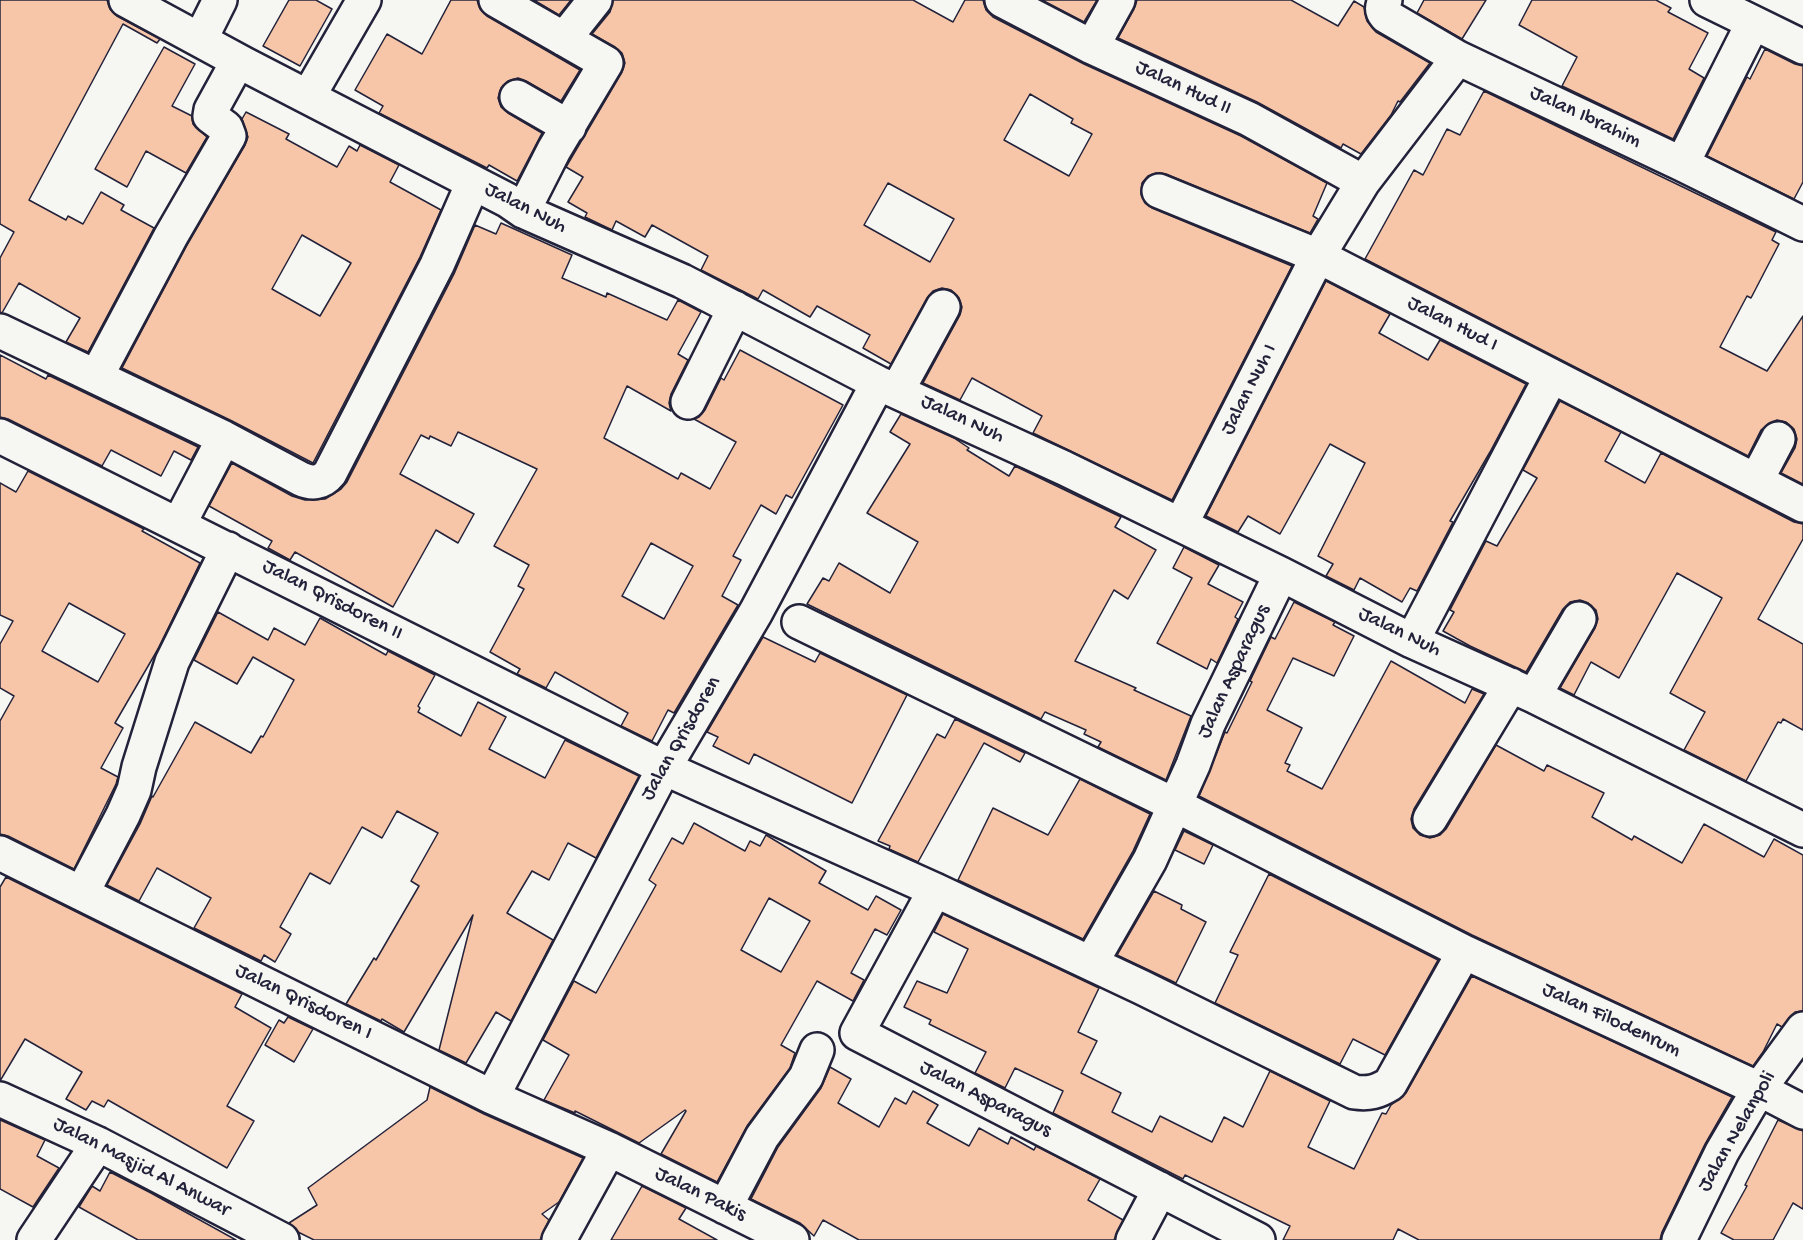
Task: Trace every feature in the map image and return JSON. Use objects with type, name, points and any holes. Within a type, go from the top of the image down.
[{"type":"street","name":"Jalan Nuh","points":[[126,0],[238,61],[507,200],[523,212],[682,281],[887,387],[1181,524],[1412,641],[1522,691],[1803,830]]},
{"type":"street","points":[[200,40],[220,0]]},
{"type":"street","points":[[308,97],[364,0]]},
{"type":"street","points":[[496,0],[606,63],[554,150],[523,212]]},
{"type":"street","points":[[564,39],[595,0]]},
{"type":"street","name":"Jalan Hud II","points":[[1002,0],[1092,47],[1249,119],[1363,182]]},
{"type":"street","points":[[1092,47],[1119,0]]},
{"type":"street","name":"Jalan Ibrahim","points":[[1385,0],[1382,11],[1386,16],[1458,58],[1803,224]]},
{"type":"street","points":[[1707,0],[1803,47]]},
{"type":"street","points":[[1682,164],[1753,23]]},
{"type":"street","points":[[1318,256],[1363,182],[1458,58]]},
{"type":"street","points":[[96,377],[171,237],[229,136],[226,128],[210,116],[211,110],[238,61]]},
{"type":"street","points":[[517,97],[568,128]]},
{"type":"street","points":[[0,331],[224,438],[310,483],[326,478],[437,265],[473,183]]},
{"type":"street","name":"Jalan Hud I","points":[[1159,191],[1318,256],[1803,505]]},
{"type":"street","name":"Jalan Nuh I","points":[[1181,524],[1318,256]]},
{"type":"street","name":"Jalan Qrisdoren","points":[[492,1097],[664,768],[887,387],[943,307]]},
{"type":"street","points":[[688,402],[735,308]]},
{"type":"street","points":[[1412,641],[1551,377]]},
{"type":"street","name":"Jalan Qrisdoren II","points":[[0,436],[664,768]]},
{"type":"street","points":[[179,524],[224,438]]},
{"type":"street","points":[[1756,481],[1778,439]]},
{"type":"street","points":[[82,893],[135,790],[139,767],[172,662],[228,549]]},
{"type":"street","name":"Jalan Asparagus","points":[[1091,963],[1141,877],[1175,805],[1208,724],[1281,573]]},
{"type":"street","points":[[1430,819],[1522,691],[1579,619]]},
{"type":"street","name":"Jalan Filodenrum","points":[[799,622],[1175,805],[1464,952],[1759,1089],[1803,1112]]},
{"type":"street","points":[[664,768],[1091,963],[1354,1092],[1368,1094],[1390,1084],[1464,952]]},
{"type":"street","name":"Jalan Qrisdoren I","points":[[0,853],[492,1097],[609,1149]]},
{"type":"street","name":"Jalan Asparagus","points":[[935,890],[857,1033],[1258,1240]]},
{"type":"street","name":"Jalan Nelanpoli","points":[[1679,1240],[1722,1152],[1759,1089],[1803,1029]]},
{"type":"street","points":[[725,1207],[762,1137],[806,1077],[817,1050]]},
{"type":"street","name":"Jalan Masjid Al Anwar","points":[[0,1099],[98,1144],[282,1240]]},
{"type":"street","points":[[34,1240],[98,1144]]},
{"type":"street","points":[[559,1240],[609,1149]]},
{"type":"street","name":"Jalan Pakis","points":[[609,1149],[792,1240]]},
{"type":"street","points":[[1133,1240],[1160,1189]]},
{"type":"building","points":[[0,0],[107,0],[110,9],[117,16],[160,39],[157,43],[123,24],[29,200],[66,220],[68,216],[83,224],[101,192],[124,205],[121,210],[154,228],[88,352],[66,342],[80,318],[19,283],[2,313],[0,312],[0,258],[14,232],[0,224]]},
{"type":"building","points":[[289,0],[316,0],[332,9],[300,66],[263,46]]},
{"type":"building","points":[[451,0],[477,0],[480,9],[487,16],[580,70],[561,101],[518,78],[508,81],[501,88],[498,98],[501,107],[542,133],[517,181],[489,165],[487,168],[379,113],[383,106],[355,90],[387,34],[422,54]]},
{"type":"building","points":[[534,0],[571,0],[559,15]]},
{"type":"building","points":[[613,0],[913,0],[953,22],[965,0],[983,0],[986,10],[993,17],[1084,64],[1241,136],[1327,183],[1313,216],[1318,219],[1310,233],[1166,174],[1156,173],[1148,176],[1142,183],[1141,194],[1145,203],[1152,208],[1292,266],[1172,500],[1033,433],[1042,416],[972,378],[960,400],[923,383],[960,315],[962,307],[959,298],[951,290],[942,288],[933,291],[927,298],[891,364],[863,348],[870,335],[817,306],[810,317],[763,290],[758,299],[701,270],[708,256],[652,225],[645,237],[616,221],[612,230],[585,217],[587,213],[568,202],[583,177],[566,167],[622,72],[625,63],[622,53],[592,34],[610,12]],"holes":[[[1030,94],[1073,119],[1071,123],[1092,134],[1069,176],[1004,140]],[[888,183],[954,219],[930,262],[864,225]]]},
{"type":"building","points":[[1042,0],[1097,0],[1084,22]]},
{"type":"building","points":[[1137,0],[1291,0],[1338,26],[1354,1],[1364,7],[1367,21],[1376,32],[1430,63],[1400,102],[1398,101],[1391,115],[1361,154],[1343,144],[1341,148],[1257,102],[1118,38]]},
{"type":"building","points":[[1424,0],[1486,0],[1462,39],[1417,13]]},
{"type":"building","points":[[1532,0],[1656,0],[1671,8],[1668,12],[1708,33],[1689,69],[1704,78],[1673,139],[1562,86],[1577,57],[1519,25]]},
{"type":"building","points":[[164,47],[195,64],[172,106],[192,116],[193,124],[207,137],[186,173],[146,151],[127,187],[95,169]]},
{"type":"building","points":[[1765,49],[1803,66],[1803,182],[1794,199],[1707,156],[1747,77],[1750,79]]},
{"type":"building","points":[[1484,91],[1776,232],[1772,240],[1779,244],[1751,298],[1747,296],[1720,347],[1767,371],[1803,316],[1803,484],[1781,473],[1795,448],[1797,439],[1794,429],[1786,422],[1777,420],[1761,430],[1748,456],[1365,259],[1414,170],[1423,175],[1447,129],[1460,135]]},
{"type":"building","points":[[246,112],[289,134],[286,139],[337,167],[349,146],[357,151],[360,145],[399,165],[390,182],[441,210],[420,257],[313,463],[122,368],[187,245],[245,145],[248,137],[242,119]],"holes":[[[302,235],[351,263],[320,316],[272,289]]]},
{"type":"building","points":[[501,223],[572,255],[562,278],[606,297],[607,293],[667,320],[678,300],[701,312],[678,354],[688,360],[671,394],[669,403],[671,411],[627,386],[604,438],[678,479],[681,473],[710,489],[736,442],[694,419],[705,410],[721,378],[724,380],[740,350],[843,405],[792,498],[786,495],[776,514],[761,505],[733,556],[741,560],[722,596],[738,605],[674,713],[668,710],[652,741],[621,726],[628,713],[555,672],[546,688],[517,674],[520,669],[490,652],[524,589],[518,586],[529,565],[494,546],[537,469],[458,432],[451,446],[430,436],[429,439],[421,435],[400,474],[474,514],[458,543],[436,530],[393,607],[295,552],[290,560],[268,548],[272,541],[209,506],[232,463],[292,496],[305,500],[325,499],[341,489],[347,482],[454,274],[475,225],[496,234]],"holes":[[[651,543],[693,566],[664,619],[622,596]]]},
{"type":"building","points":[[1326,281],[1390,314],[1379,333],[1428,360],[1440,340],[1526,384],[1450,521],[1453,522],[1417,591],[1410,588],[1402,602],[1360,578],[1354,590],[1326,576],[1333,564],[1318,556],[1365,463],[1330,444],[1280,534],[1248,516],[1238,532],[1206,516]]},
{"type":"building","points":[[0,355],[46,379],[48,375],[198,447],[191,460],[174,451],[161,476],[111,450],[102,466],[0,417]]},
{"type":"building","points":[[1560,401],[1621,432],[1605,461],[1645,483],[1661,453],[1794,522],[1803,524],[1803,539],[1758,619],[1803,644],[1803,730],[1783,719],[1781,723],[1778,722],[1746,781],[1684,750],[1705,712],[1670,693],[1722,598],[1677,573],[1619,678],[1591,662],[1574,695],[1560,688],[1598,619],[1596,610],[1588,603],[1580,600],[1570,602],[1563,609],[1526,672],[1443,631],[1454,612],[1450,610],[1486,541],[1497,546],[1537,478],[1523,470]]},
{"type":"building","points":[[901,414],[954,438],[969,448],[967,450],[1009,476],[1015,466],[1121,517],[1115,527],[1156,550],[1128,599],[1114,590],[1075,661],[1191,716],[1166,780],[1098,747],[1101,742],[1084,734],[1086,730],[1045,712],[1041,719],[807,604],[823,578],[829,581],[839,563],[890,593],[918,542],[867,513],[910,444],[890,432]]},
{"type":"building","points":[[28,471],[144,529],[142,531],[200,563],[158,649],[115,723],[123,728],[101,768],[118,777],[74,869],[0,834],[0,721],[14,696],[0,688],[0,644],[13,621],[0,615],[0,483],[16,492]],"holes":[[[69,603],[125,634],[98,682],[42,651]]]},
{"type":"building","points":[[1184,547],[1219,565],[1208,584],[1243,602],[1235,617],[1238,619],[1217,663],[1211,659],[1207,669],[1157,643],[1192,578],[1173,568]]},
{"type":"building","points":[[1294,602],[1335,622],[1333,625],[1354,636],[1334,676],[1293,658],[1267,710],[1302,728],[1285,763],[1290,765],[1287,771],[1322,789],[1391,661],[1465,703],[1472,689],[1484,694],[1414,809],[1411,819],[1413,828],[1420,835],[1430,838],[1440,835],[1446,829],[1496,745],[1544,771],[1547,765],[1604,793],[1592,817],[1632,840],[1634,836],[1682,863],[1704,824],[1764,857],[1774,839],[1803,855],[1803,1011],[1795,1012],[1782,1027],[1777,1024],[1753,1066],[1472,935],[1199,796],[1225,732],[1227,733],[1252,682],[1250,681],[1271,637],[1275,639]]},
{"type":"building","points":[[218,612],[268,640],[274,628],[305,645],[320,618],[386,655],[388,651],[435,675],[418,706],[420,708],[418,712],[461,736],[478,702],[506,717],[489,749],[545,778],[565,740],[639,776],[596,858],[568,843],[549,880],[532,871],[507,913],[553,940],[511,1021],[496,1012],[466,1063],[439,1050],[473,915],[404,1032],[382,1019],[381,1021],[346,1004],[374,958],[376,960],[419,886],[411,881],[438,833],[397,811],[382,838],[362,827],[330,884],[310,873],[280,927],[291,934],[275,962],[264,955],[261,961],[194,928],[211,898],[157,868],[139,901],[107,885],[140,824],[152,796],[195,722],[251,753],[261,736],[263,737],[294,680],[253,657],[237,684],[194,660]]},
{"type":"building","points":[[763,637],[815,662],[820,653],[907,695],[852,803],[754,754],[749,764],[713,746],[718,737],[707,732]]},
{"type":"building","points":[[955,719],[1025,753],[1020,762],[984,743],[918,862],[889,849],[890,846],[878,841],[937,734],[945,738]]},
{"type":"building","points":[[1080,779],[1150,814],[1133,851],[1083,939],[958,880],[993,808],[1048,835]]},
{"type":"building","points":[[694,823],[745,851],[750,841],[760,846],[766,835],[826,871],[819,883],[868,910],[876,896],[901,910],[887,935],[875,929],[851,973],[864,980],[853,1001],[817,981],[781,1045],[795,1053],[790,1068],[747,1126],[717,1182],[661,1154],[685,1110],[639,1143],[575,1111],[575,1113],[544,1100],[569,1055],[543,1040],[574,981],[596,993],[656,885],[649,880],[672,838],[683,844]],"holes":[[[769,898],[810,921],[781,972],[741,950]]]},
{"type":"building","points":[[1184,831],[1213,845],[1204,864],[1175,850]]},
{"type":"building","points":[[1269,874],[1438,960],[1385,1055],[1353,1039],[1340,1064],[1215,1003],[1238,955],[1230,952]]},
{"type":"building","points":[[6,877],[242,994],[235,1007],[271,1028],[227,1106],[254,1121],[227,1168],[108,1100],[104,1107],[92,1101],[86,1110],[66,1099],[82,1072],[25,1039],[0,1081],[0,887]]},
{"type":"building","points":[[1154,891],[1182,905],[1181,909],[1206,922],[1176,983],[1117,955]]},
{"type":"building","points":[[943,914],[1099,988],[1078,1032],[1097,1041],[1081,1073],[1121,1093],[1112,1112],[1152,1132],[1160,1116],[1212,1142],[1224,1117],[1243,1127],[1270,1071],[1330,1101],[1308,1147],[1354,1169],[1382,1113],[1386,1114],[1391,1105],[1406,1093],[1472,976],[1732,1097],[1705,1144],[1660,1240],[1419,1240],[1398,1229],[1393,1240],[1283,1240],[1290,1226],[1185,1175],[1183,1179],[1053,1113],[1063,1091],[1015,1068],[1005,1088],[975,1073],[986,1052],[929,1024],[931,1020],[904,1007],[917,981],[947,993],[968,949],[934,932]]},
{"type":"building","points":[[288,1017],[313,1029],[294,1062],[265,1045],[279,1020],[284,1023]]},
{"type":"building","points":[[830,1067],[851,1079],[838,1103],[879,1127],[895,1098],[906,1104],[913,1091],[938,1105],[927,1123],[969,1146],[979,1128],[1008,1144],[1011,1137],[1034,1150],[1036,1146],[1100,1179],[1088,1200],[1123,1220],[1114,1240],[859,1240],[823,1220],[814,1236],[800,1223],[751,1199],[778,1147],[821,1088]]},
{"type":"building","points":[[430,1087],[583,1158],[559,1202],[542,1214],[549,1220],[540,1240],[314,1240],[298,1232],[289,1223],[317,1205],[308,1188],[427,1100]]},
{"type":"building","points":[[0,1120],[45,1140],[37,1156],[59,1168],[33,1207],[0,1189]]},
{"type":"building","points":[[1778,1120],[1803,1131],[1803,1209],[1793,1203],[1773,1240],[1734,1240],[1721,1233],[1747,1186],[1745,1185]]},
{"type":"building","points":[[110,1172],[236,1240],[138,1240],[79,1207],[92,1186],[100,1191]]},
{"type":"building","points":[[642,1186],[686,1208],[679,1219],[717,1240],[611,1240]]}]
